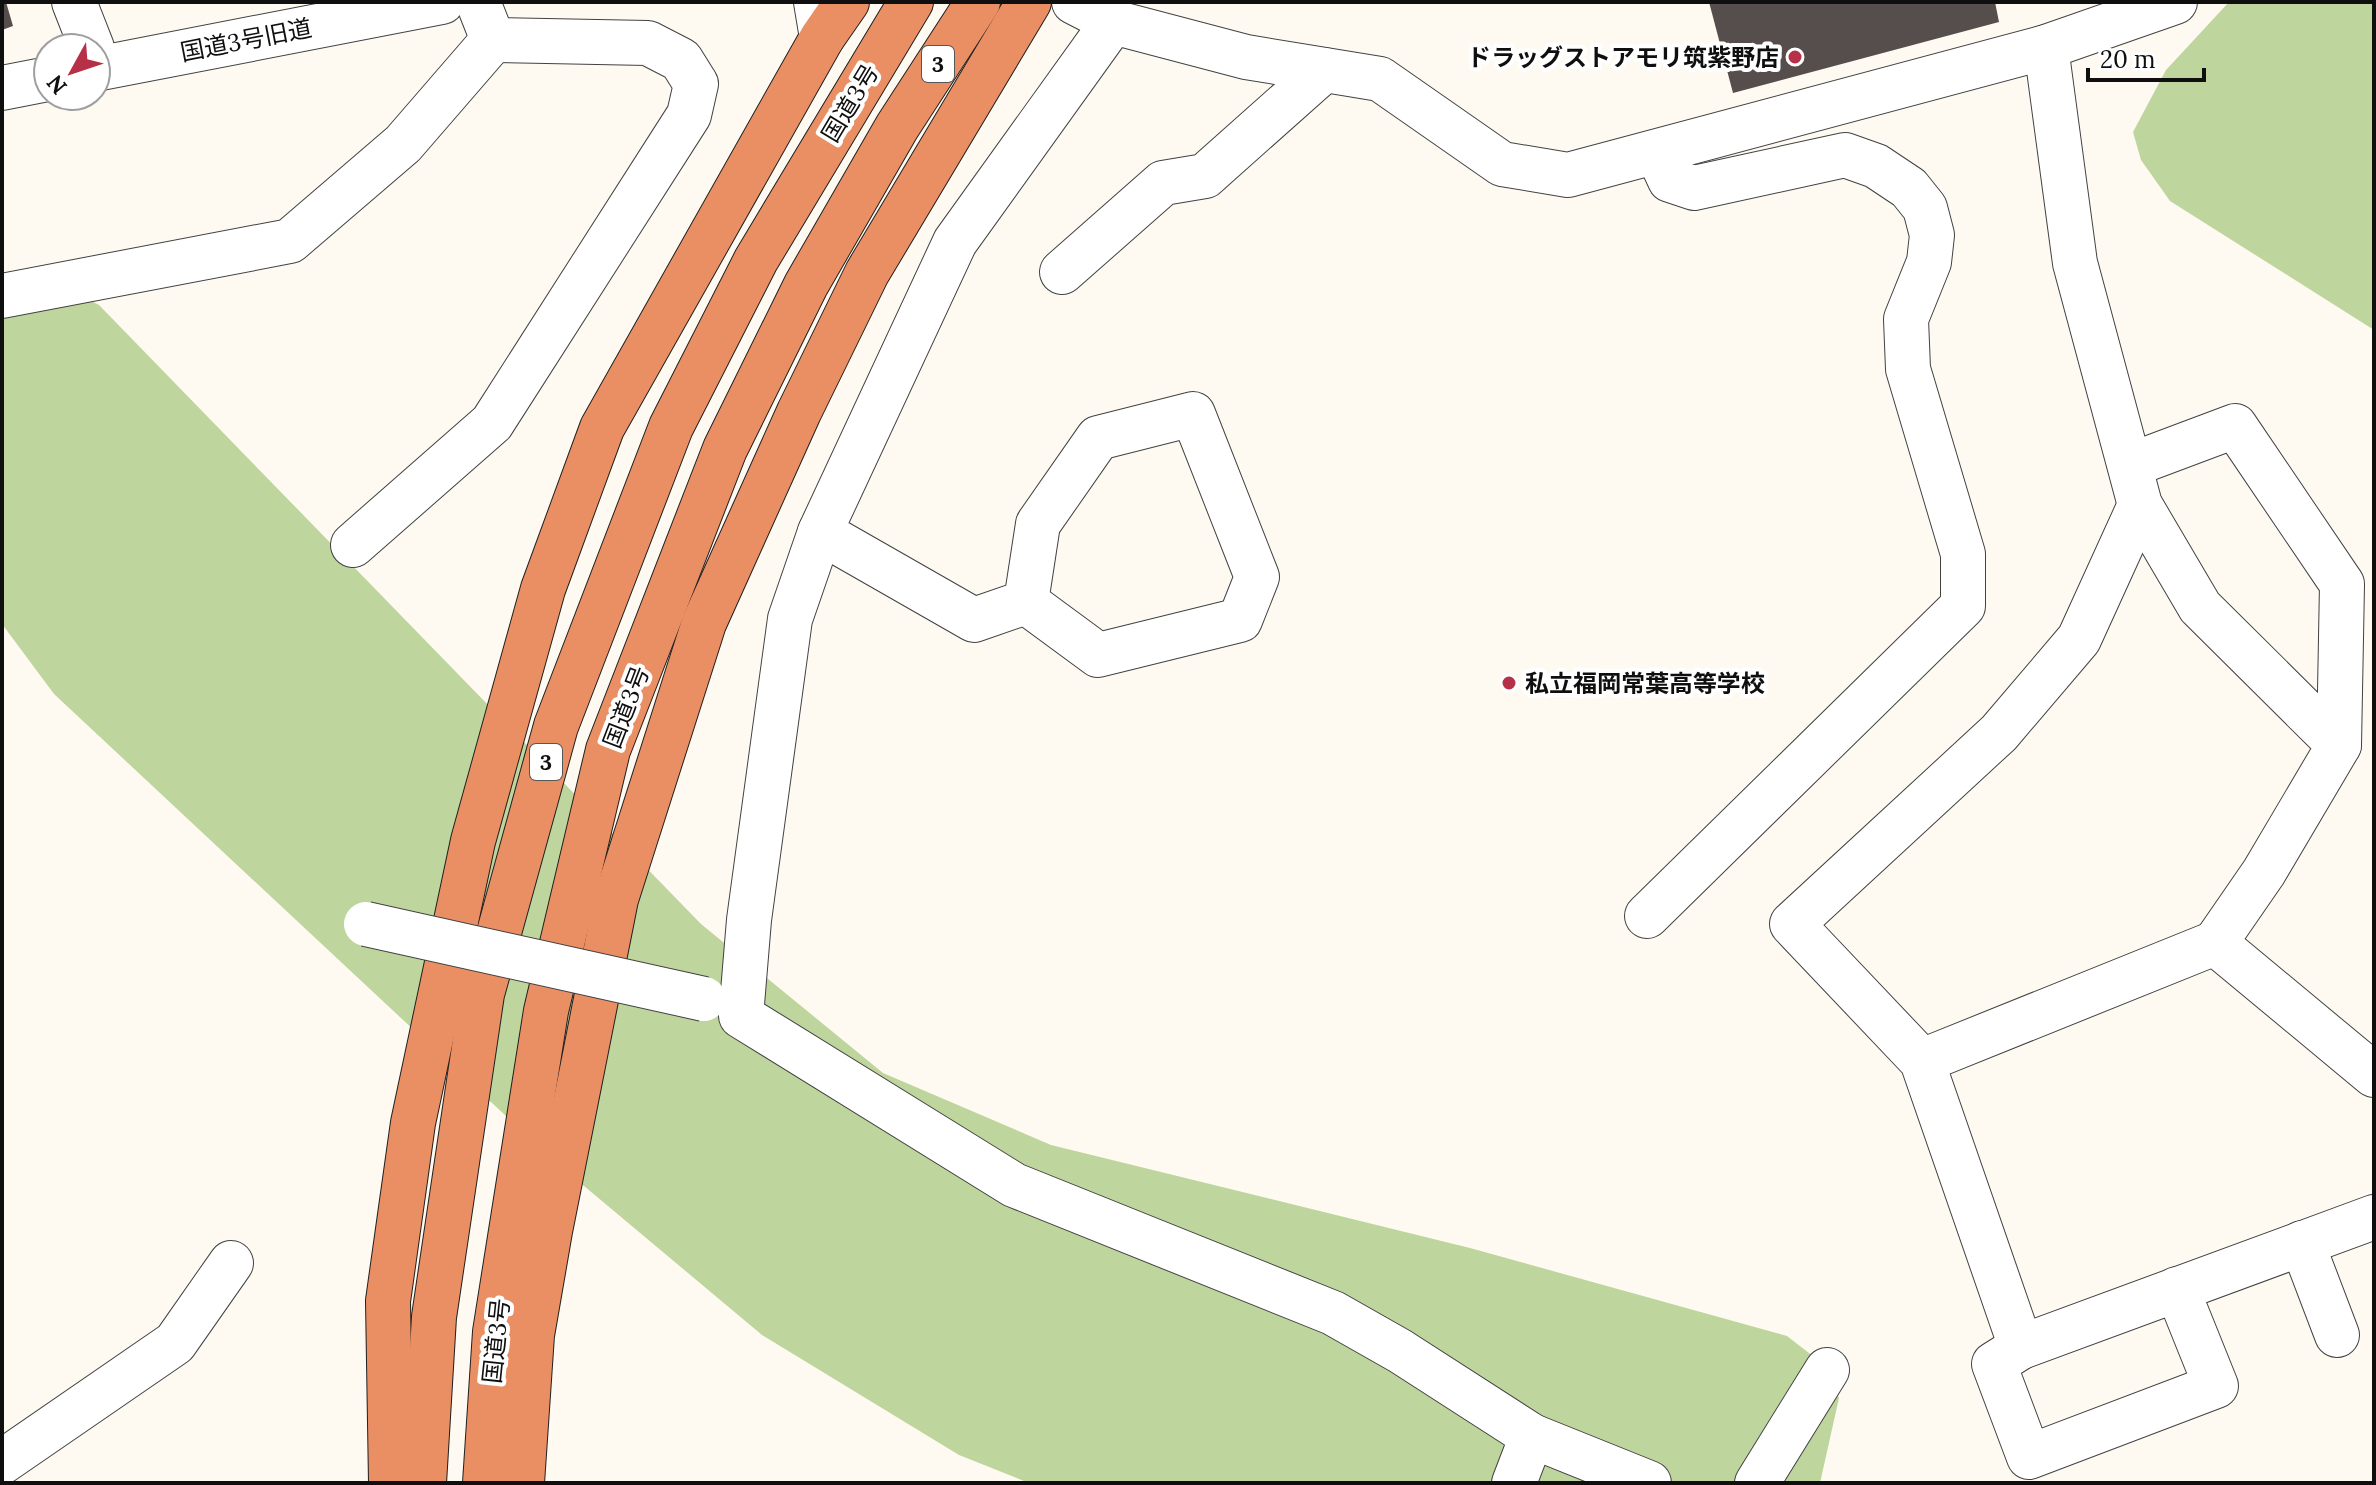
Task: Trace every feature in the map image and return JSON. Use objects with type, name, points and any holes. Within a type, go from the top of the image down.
[{"type":"highway","points":[[391,1483],[388,1301],[413,1123],[473,841],[543,589],[602,428],[819,20],[847,2]]},
{"type":"highway","name":"国道3号","points":[[424,1483],[434,1317],[482,994],[556,726],[671,427],[756,260],[911,2]]},
{"type":"highway","name":"国道3号","points":[[485,1483],[495,1332],[544,1027],[608,750],[725,449],[806,285],[897,127],[978,2]]},
{"type":"highway","points":[[522,1483],[532,1335],[616,899],[704,623],[799,412],[867,273],[1029,2]]},
{"type":"street","points":[[74,2],[85,32]]},
{"type":"street","name":"国道3号旧道","points":[[112,58],[442,2]]},
{"type":"street","points":[[1074,2],[1113,22],[1246,57],[1380,79],[1502,164],[1568,175],[2046,47],[2175,2]]},
{"type":"street","points":[[2,296],[290,241],[403,144],[486,21],[648,43],[681,60],[696,84],[689,115],[492,423],[353,545]]},
{"type":"street","points":[[723,1008],[749,920],[790,619],[820,532],[955,242],[1113,22]]},
{"type":"street","points":[[2046,47],[2075,263],[2135,485],[2200,607],[2339,745]]},
{"type":"street","points":[[1062,272],[1163,183],[1205,176],[1324,70]]},
{"type":"street","points":[[2,88],[32,82]]},
{"type":"street","points":[[1647,916],[1963,606],[1963,554],[1908,369],[1906,319],[1929,262],[1932,235],[1925,208],[1909,188],[1876,166],[1845,155],[1694,188],[1670,180],[1657,152]]},
{"type":"street","points":[[1193,414],[1257,577],[1240,620],[1098,655],[1026,602],[1038,524],[1098,438],[1193,414]]},
{"type":"street","points":[[1922,1061],[2215,943],[2264,872],[2339,745],[2342,584],[2235,426],[2135,485],[2079,639],[1999,733],[1792,924],[1922,1061],[2021,1347]]},
{"type":"street","points":[[820,532],[974,620],[1026,602]]},
{"type":"street","points":[[366,924],[723,1008],[1014,1185],[1333,1313],[1400,1351],[1532,1436],[1649,1483]]},
{"type":"street","points":[[2215,943],[2374,1075]]},
{"type":"street","points":[[2177,1289],[2216,1386],[2029,1457],[1994,1364],[2021,1347],[2177,1289],[2374,1217]]},
{"type":"street","points":[[2302,1243],[2337,1335]]},
{"type":"street","points":[[2,1462],[175,1343],[231,1263]]},
{"type":"street","points":[[1757,1483],[1827,1370]]},
{"type":"street","points":[[1514,1483],[1532,1436]]},
{"type":"green space","points":[[2229,2],[2374,2],[2374,330],[2170,201],[2141,160],[2133,132],[2166,70]]},
{"type":"green space","points":[[42,275],[99,305],[701,924],[883,1073],[1051,1145],[1470,1248],[1787,1336],[1818,1360],[1839,1398],[1820,1483],[1029,1483],[959,1455],[762,1335],[553,1160],[54,694],[2,624],[2,284]]},
{"type":"building","points":[[2,2],[6,2],[13,26],[2,30]]},
{"type":"building","name":"ドラッグストアモリ筑紫野店","points":[[1709,2],[1995,2],[1999,22],[1733,93]]},
{"type":"place","name":"ドラッグストアモリ筑紫野店","points":[[1795,57]]},
{"type":"place","name":"私立福岡常葉高等学校","points":[[1509,683]]}]
